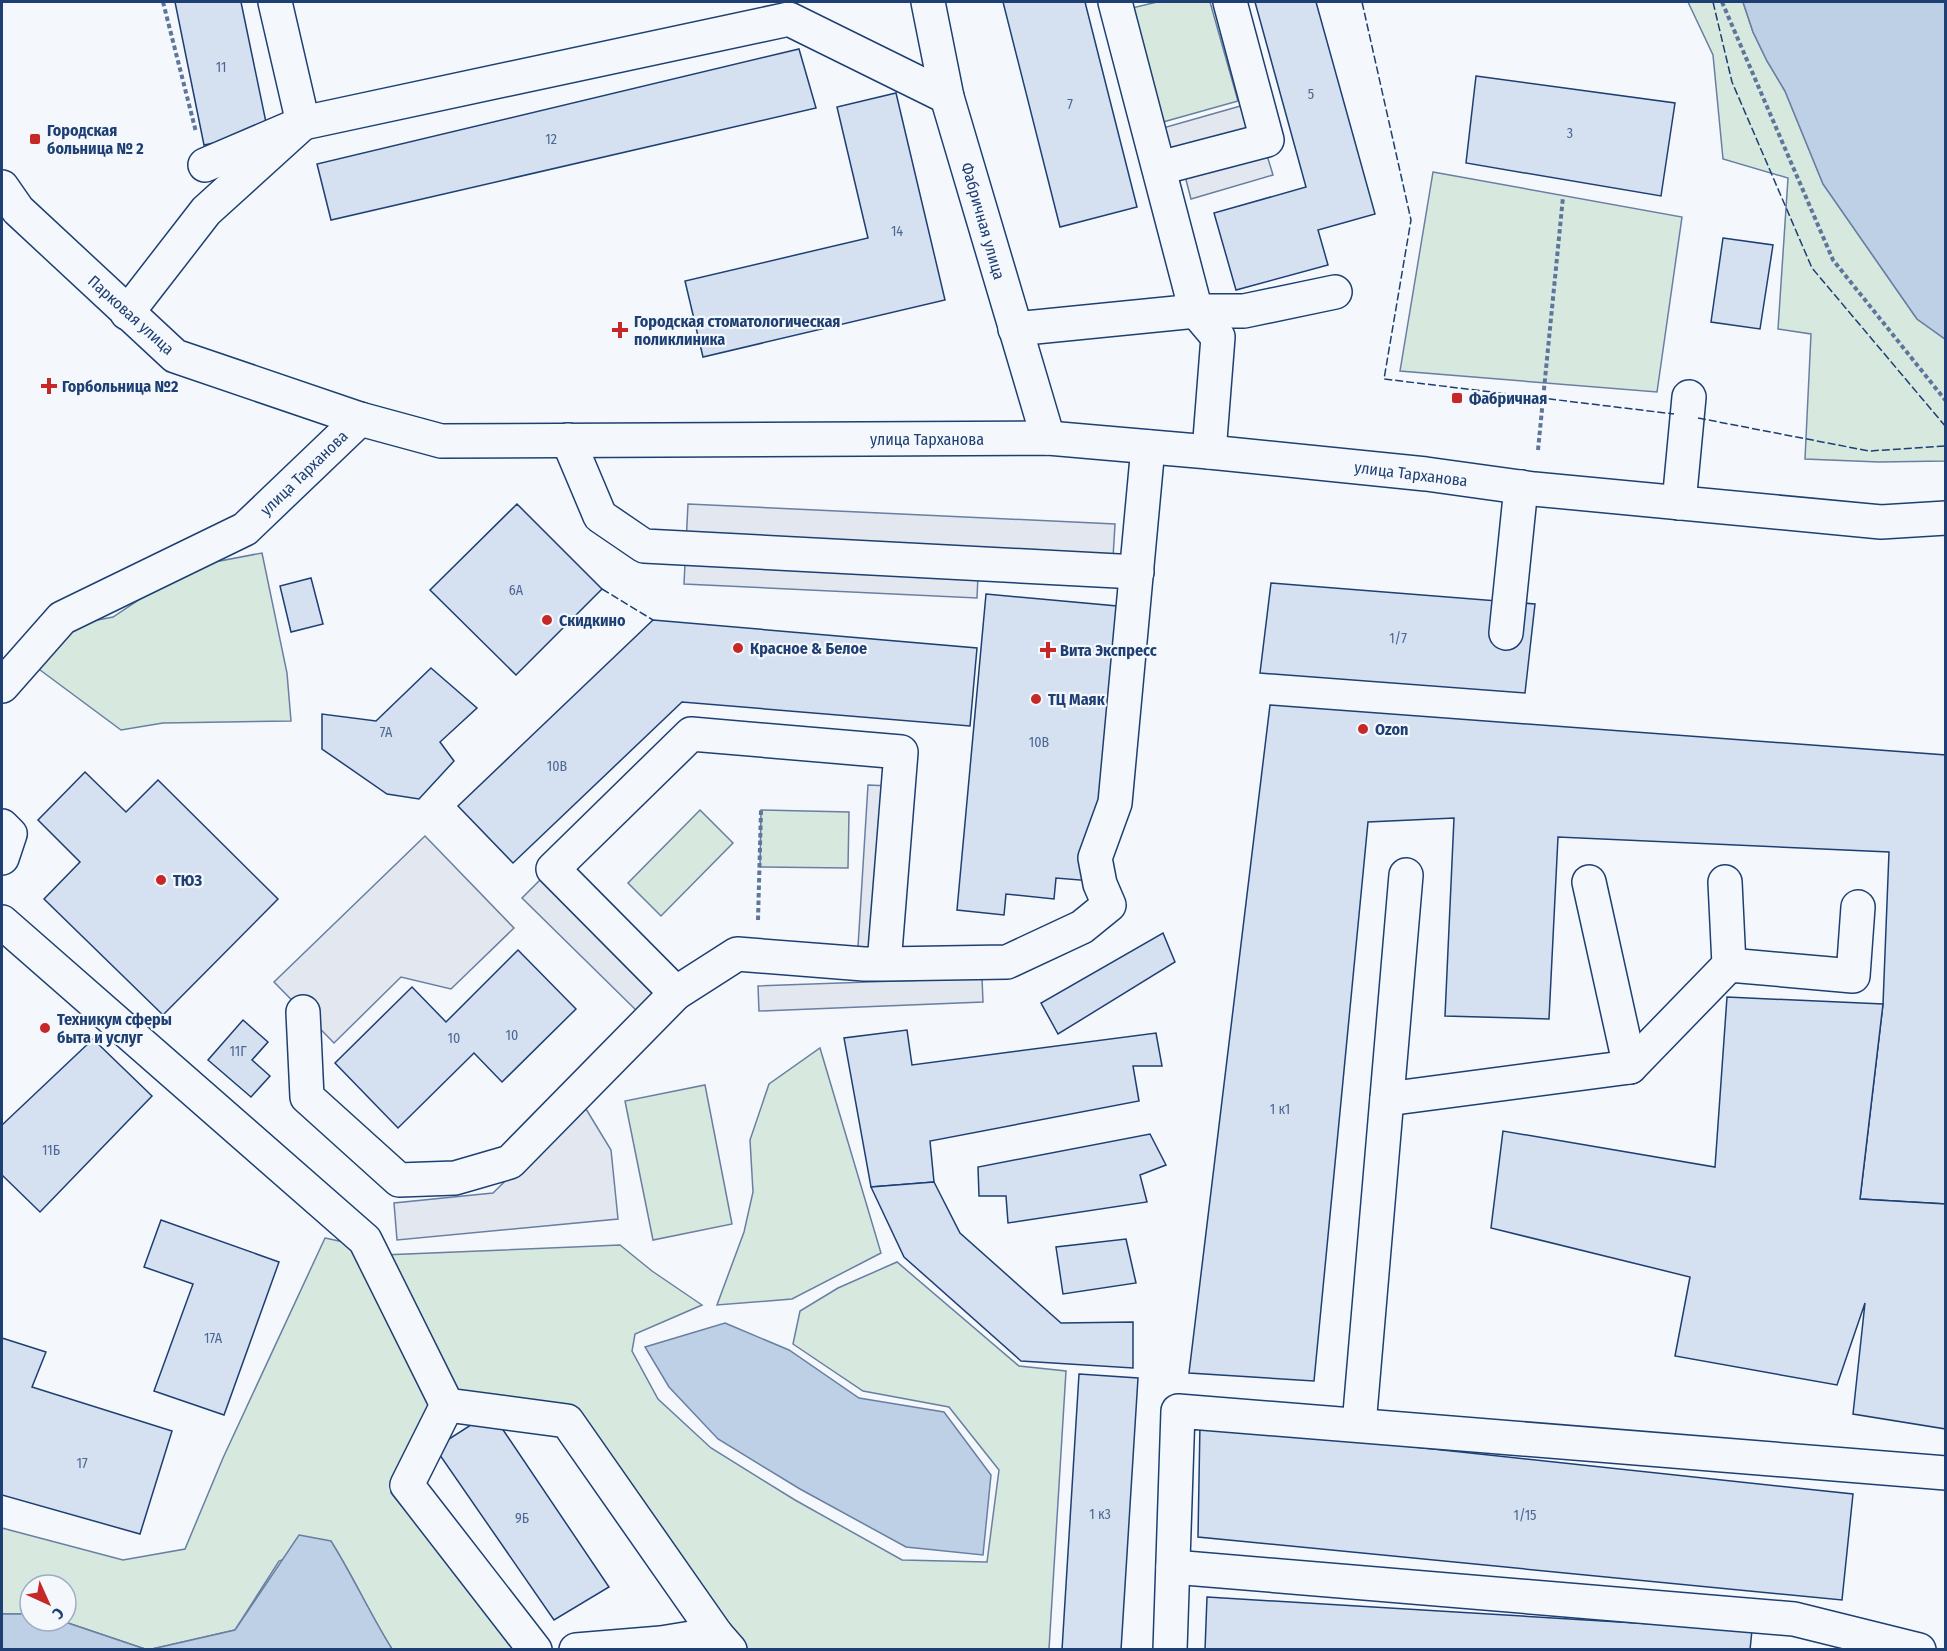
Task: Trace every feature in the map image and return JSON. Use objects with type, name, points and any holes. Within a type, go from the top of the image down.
[{"type":"main road","points":[[274,2],[303,123]]},
{"type":"main road","name":"Фабричная улица","points":[[928,2],[947,97],[1048,438]]},
{"type":"main road","points":[[1115,2],[1196,310],[1218,336],[1209,452]]},
{"type":"main road","points":[[1160,168],[1267,140],[1230,2]]},
{"type":"main road","points":[[205,165],[303,123],[789,19],[947,97]]},
{"type":"main road","points":[[127,313],[206,211],[303,123]]},
{"type":"main road","name":"Парковая улица","points":[[2,187],[18,210],[175,356],[360,418]]},
{"type":"main road","points":[[1015,329],[1196,310],[1244,311],[1335,292]]},
{"type":"main road","points":[[1679,503],[1689,397]]},
{"type":"main road","name":"улица Тарханова","points":[[2,686],[62,618],[245,529],[360,418],[441,441],[1048,438],[1209,452],[1426,474],[1521,487],[1881,522],[1946,518]]},
{"type":"main road","points":[[568,440],[600,516],[644,546],[1137,572]]},
{"type":"main road","points":[[303,1012],[307,1097],[399,1180],[455,1178],[510,1162],[676,993],[737,954],[884,964],[1007,962],[1082,927],[1109,905],[1100,884],[1095,858],[1115,803],[1148,447]]},
{"type":"main road","points":[[1506,633],[1521,487]]},
{"type":"main road","points":[[676,993],[553,869],[691,734],[900,752],[884,964]]},
{"type":"main road","points":[[2,826],[10,834],[2,858]]},
{"type":"main road","points":[[1359,1425],[1406,875]]},
{"type":"main road","points":[[1589,882],[1630,1067]]},
{"type":"main road","points":[[1387,1099],[1630,1067],[1729,965],[1725,882]]},
{"type":"main road","points":[[1729,965],[1852,976],[1858,907]]},
{"type":"main road","points":[[2,922],[365,1240],[447,1405]]},
{"type":"main road","points":[[447,1405],[567,1421],[723,1642]]},
{"type":"main road","points":[[447,1405],[407,1485],[535,1650]]},
{"type":"main road","points":[[1170,1650],[1178,1411],[1946,1473]]},
{"type":"main road","points":[[1173,1567],[1794,1619],[1919,1650]]},
{"type":"main road","points":[[576,1650],[662,1643],[723,1642]]},
{"type":"path","points":[[163,2],[205,165]]},
{"type":"path","points":[[1722,2],[1833,260],[1946,401]]},
{"type":"path","points":[[1538,450],[1563,197]]},
{"type":"path","points":[[756,956],[761,810]]},
{"type":"shaded area","points":[[1157,2],[1210,2],[1238,101],[1163,122],[1132,8]]},
{"type":"shaded area","points":[[1688,2],[1743,2],[1753,32],[1785,91],[1823,184],[1917,319],[1945,339],[1945,461],[1879,462],[1805,459],[1811,334],[1778,329],[1788,178],[1723,159],[1713,55]]},
{"type":"shaded area","points":[[1244,105],[1251,128],[1169,151],[1163,128]]},
{"type":"shaded area","points":[[1266,152],[1273,175],[1191,199],[1185,176]]},
{"type":"shaded area","points":[[1433,172],[1682,217],[1657,392],[1400,371]]},
{"type":"shaded area","points":[[688,504],[1115,524],[1113,558],[979,552],[977,598],[684,584]]},
{"type":"shaded area","points":[[262,553],[287,673],[291,721],[163,723],[121,730],[32,664],[72,625],[113,617],[188,567]]},
{"type":"shaded area","points":[[868,785],[890,786],[880,949],[858,947]]},
{"type":"shaded area","points":[[700,810],[733,843],[661,916],[628,883]]},
{"type":"shaded area","points":[[761,810],[849,812],[848,868],[760,867]]},
{"type":"shaded area","points":[[425,836],[514,928],[451,989],[401,977],[334,1043],[274,982]]},
{"type":"shaded area","points":[[542,878],[661,994],[641,1015],[522,898]]},
{"type":"shaded area","points":[[982,978],[983,1002],[759,1011],[758,986]]},
{"type":"shaded area","points":[[820,1048],[881,1253],[792,1299],[717,1305],[744,1232],[753,1192],[750,1140],[769,1084]]},
{"type":"shaded area","points":[[705,1085],[732,1224],[653,1240],[625,1101]]},
{"type":"shaded area","points":[[583,1104],[611,1150],[618,1219],[397,1240],[394,1203],[493,1193]]},
{"type":"shaded area","points":[[325,1238],[353,1244],[431,1403],[391,1493],[522,1649],[392,1649],[331,1542],[279,1561],[235,1630],[152,1649],[145,1649],[78,1626],[78,1573],[18,1573],[18,1614],[2,1614],[2,1528],[123,1560],[185,1549],[223,1458]]},
{"type":"shaded area","points":[[620,1245],[652,1271],[702,1305],[635,1334],[632,1351],[658,1399],[711,1448],[795,1500],[902,1560],[987,1562],[999,1470],[949,1407],[863,1391],[793,1344],[800,1311],[838,1288],[897,1262],[1019,1366],[1066,1371],[1049,1649],[747,1649],[728,1627],[570,1414],[458,1395],[383,1255]]},
{"type":"water","points":[[1743,2],[1945,2],[1945,339],[1917,319],[1823,184],[1785,91],[1753,32]]},
{"type":"water","points":[[725,1323],[789,1350],[859,1398],[944,1412],[991,1475],[983,1555],[906,1547],[800,1489],[718,1439],[669,1387],[645,1347]]},
{"type":"water","points":[[299,1535],[331,1541],[392,1649],[152,1649],[235,1630]]},
{"type":"water","points":[[2,1614],[18,1614],[18,1633],[78,1633],[78,1626],[145,1649],[2,1649]]},
{"type":"building","points":[[175,2],[241,2],[268,132],[204,145]]},
{"type":"building","points":[[1003,2],[1085,2],[1137,207],[1060,227]]},
{"type":"building","points":[[1255,2],[1316,2],[1375,214],[1318,230],[1328,265],[1236,290],[1214,213],[1306,187]]},
{"type":"building","points":[[799,49],[816,108],[331,220],[317,164]]},
{"type":"building","points":[[1476,76],[1675,103],[1661,196],[1466,163]]},
{"type":"building","points":[[896,93],[945,300],[703,357],[685,281],[868,238],[837,107]]},
{"type":"building","points":[[1723,238],[1773,245],[1760,329],[1711,322]]},
{"type":"building","points":[[517,504],[602,589],[516,675],[430,590]]},
{"type":"building","points":[[311,578],[323,624],[291,632],[280,586]]},
{"type":"building","points":[[1271,583],[1535,604],[1525,693],[1260,673]]},
{"type":"building","points":[[986,594],[1117,606],[1092,881],[1056,878],[1054,899],[1006,894],[1004,915],[957,910]]},
{"type":"building","points":[[653,620],[977,648],[970,726],[682,702],[513,863],[458,806]]},
{"type":"building","points":[[431,668],[477,708],[440,742],[454,761],[419,799],[387,794],[322,749],[322,714],[376,721]]},
{"type":"building","points":[[1270,705],[1946,755],[1946,1204],[1860,1199],[1883,1004],[1889,852],[1558,837],[1549,1019],[1445,1016],[1454,818],[1368,822],[1314,1381],[1189,1373]]},
{"type":"building","name":"ТЮЗ","points":[[85,772],[126,812],[158,780],[278,899],[163,1015],[44,899],[80,862],[38,820]]},
{"type":"building","points":[[1163,933],[1175,962],[1058,1034],[1041,1003]]},
{"type":"building","points":[[518,950],[576,1009],[502,1082],[474,1053],[398,1128],[335,1063],[412,987],[446,1022]]},
{"type":"building","points":[[1727,997],[1883,1004],[1860,1199],[1946,1204],[1946,1429],[1853,1414],[1865,1303],[1837,1385],[1675,1356],[1690,1277],[1491,1228],[1503,1131],[1715,1167]]},
{"type":"building","points":[[243,1020],[268,1042],[252,1060],[270,1076],[251,1097],[208,1060]]},
{"type":"building","points":[[907,1030],[912,1065],[1156,1033],[1162,1066],[1133,1066],[1139,1101],[930,1141],[934,1182],[871,1187],[844,1038]]},
{"type":"building","points":[[93,1039],[152,1096],[40,1212],[2,1175],[2,1125]]},
{"type":"building","points":[[1150,1134],[1166,1165],[1140,1175],[1147,1202],[1008,1223],[1006,1196],[979,1196],[978,1167]]},
{"type":"building","points":[[934,1182],[960,1233],[1061,1323],[1133,1322],[1133,1368],[1021,1361],[904,1257],[871,1187]]},
{"type":"building","points":[[161,1220],[279,1262],[224,1415],[154,1391],[193,1284],[144,1267]]},
{"type":"building","points":[[1126,1239],[1136,1283],[1063,1294],[1056,1247]]},
{"type":"building","points":[[2,1338],[46,1352],[32,1387],[172,1431],[140,1534],[2,1495]]},
{"type":"building","points":[[1079,1374],[1138,1378],[1121,1650],[1062,1650]]},
{"type":"building","points":[[491,1412],[609,1587],[554,1620],[435,1448]]},
{"type":"building","points":[[1200,1424],[1853,1494],[1842,1600],[1198,1537]]},
{"type":"building","points":[[1207,1597],[1752,1630],[1750,1650],[1205,1650]]},
{"type":"fence","points":[[1362,2],[1411,220],[1384,379],[1674,414]]},
{"type":"fence","points":[[1713,2],[1732,82],[1812,268],[1946,427]]},
{"type":"fence","points":[[1698,418],[1869,451],[1946,446]]},
{"type":"fence","points":[[602,589],[653,620]]},
{"type":"place","name":"Городская больница № 2","points":[[35,139]]},
{"type":"place","name":"Городская стоматологическая поликлиника","points":[[620,330]]},
{"type":"place","name":"Горбольница №2","points":[[49,386]]},
{"type":"place","name":"Фабричная","points":[[1457,398]]},
{"type":"place","name":"Скидкино","points":[[547,620]]},
{"type":"place","name":"Красное & Белое","points":[[738,648]]},
{"type":"place","name":"Вита Экспресс","points":[[1048,650]]},
{"type":"place","name":"ТЦ Маяк","points":[[1036,699]]},
{"type":"place","name":"Ozon","points":[[1363,729]]},
{"type":"place","name":"ТЮЗ","points":[[161,880]]},
{"type":"place","name":"Техникум сферы быта и услуг","points":[[45,1028]]}]
